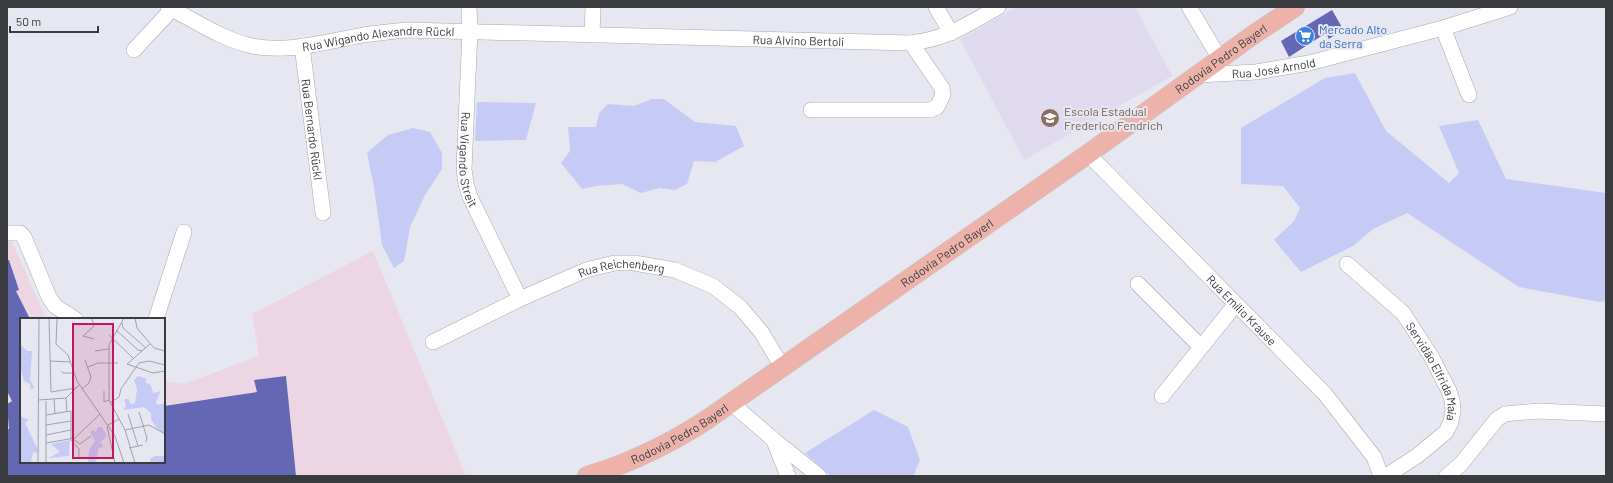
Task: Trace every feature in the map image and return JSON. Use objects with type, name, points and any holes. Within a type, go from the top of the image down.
[{"type":"main road","name":"Rodovia Pedro Bayerl","points":[[593,475],[615,467],[674,440],[732,403],[1295,7]]},
{"type":"street","name":"Rua Vigando Streit","points":[[469,7],[470,30],[464,169],[466,184],[470,196],[520,299]]},
{"type":"street","points":[[592,35],[593,7]]},
{"type":"street","points":[[936,7],[951,33]]},
{"type":"street","name":"Rua Alvino Bertoli","points":[[592,35],[911,43],[938,38],[951,33],[998,7]]},
{"type":"street","points":[[1189,7],[1220,59]]},
{"type":"street","name":"Rua José Arnold","points":[[1198,75],[1256,72],[1309,63],[1443,28],[1510,7]]},
{"type":"street","name":"Rua Wigando Alexandre Rückl","points":[[171,8],[221,34],[249,45],[276,47],[302,46],[384,32],[408,30],[470,30],[592,35]]},
{"type":"street","points":[[134,50],[171,8]]},
{"type":"street","points":[[1443,28],[1469,95]]},
{"type":"street","points":[[811,110],[930,110],[937,107],[943,95],[942,88],[911,43]]},
{"type":"street","name":"Rua Bernardo Rückl","points":[[302,46],[323,213]]},
{"type":"street","name":"Rua Emílio Krause","points":[[1088,154],[1336,407],[1374,457],[1381,476]]},
{"type":"street","points":[[156,318],[184,232]]},
{"type":"street","points":[[7,233],[20,233],[24,237],[48,297],[55,306],[73,318]]},
{"type":"street","name":"Rua Reichenberg","points":[[433,342],[520,299],[586,270],[615,263],[634,263],[675,270],[713,286],[740,307],[762,332],[782,367]]},
{"type":"street","name":"Servidão Elfrida Maia","points":[[1347,264],[1403,314],[1431,356],[1452,400],[1453,410],[1451,422],[1446,432],[1417,456],[1386,476]]},
{"type":"street","points":[[1138,284],[1201,347]]},
{"type":"street","points":[[1162,396],[1235,305]]},
{"type":"street","points":[[732,403],[774,440],[819,476]]},
{"type":"street","points":[[1447,476],[1461,464],[1497,419],[1505,414],[1538,411],[1606,414]]},
{"type":"street","points":[[774,440],[788,476]]},
{"type":"shaded area","name":"Escola Estadual Frederico Fendrich","points":[[1017,7],[1135,7],[1172,76],[1024,160],[960,39]]},
{"type":"shaded area","points":[[1355,73],[1386,131],[1449,183],[1459,173],[1439,126],[1478,120],[1506,179],[1606,193],[1606,301],[1600,302],[1519,287],[1407,213],[1373,229],[1353,246],[1301,272],[1274,240],[1294,221],[1300,208],[1283,186],[1241,184],[1241,128],[1325,78]]},
{"type":"shaded area","points":[[652,99],[664,99],[695,122],[736,126],[744,146],[715,162],[694,161],[687,184],[675,190],[660,188],[641,193],[622,184],[596,186],[582,189],[561,163],[570,151],[568,127],[596,127],[599,113],[608,104],[634,106]]},
{"type":"shaded area","points":[[477,102],[536,103],[526,140],[475,141]]},
{"type":"shaded area","points":[[413,128],[430,132],[442,153],[442,169],[425,195],[410,227],[404,261],[394,268],[382,245],[374,187],[367,153],[388,135]]},
{"type":"shaded area","points":[[10,237],[45,316],[48,318],[20,318],[20,463],[165,463],[165,381],[184,384],[259,356],[252,314],[373,251],[466,476],[7,476],[7,238]]},
{"type":"shaded area","points":[[874,410],[908,427],[920,460],[913,476],[831,476],[805,453]]},
{"type":"building","name":"Mercado Alto da Serra","points":[[1332,10],[1343,29],[1329,39],[1326,33],[1289,57],[1281,41]]},
{"type":"building","points":[[7,260],[9,260],[19,290],[16,291],[30,318],[20,318],[20,463],[165,463],[165,406],[257,392],[254,380],[286,376],[296,476],[7,476],[7,429],[9,429],[7,404],[12,401],[7,391]]},
{"type":"place","name":"Mercado Alto da Serra","points":[[1305,36]]},
{"type":"place","name":"Escola Estadual Frederico Fendrich","points":[[1050,118]]}]
